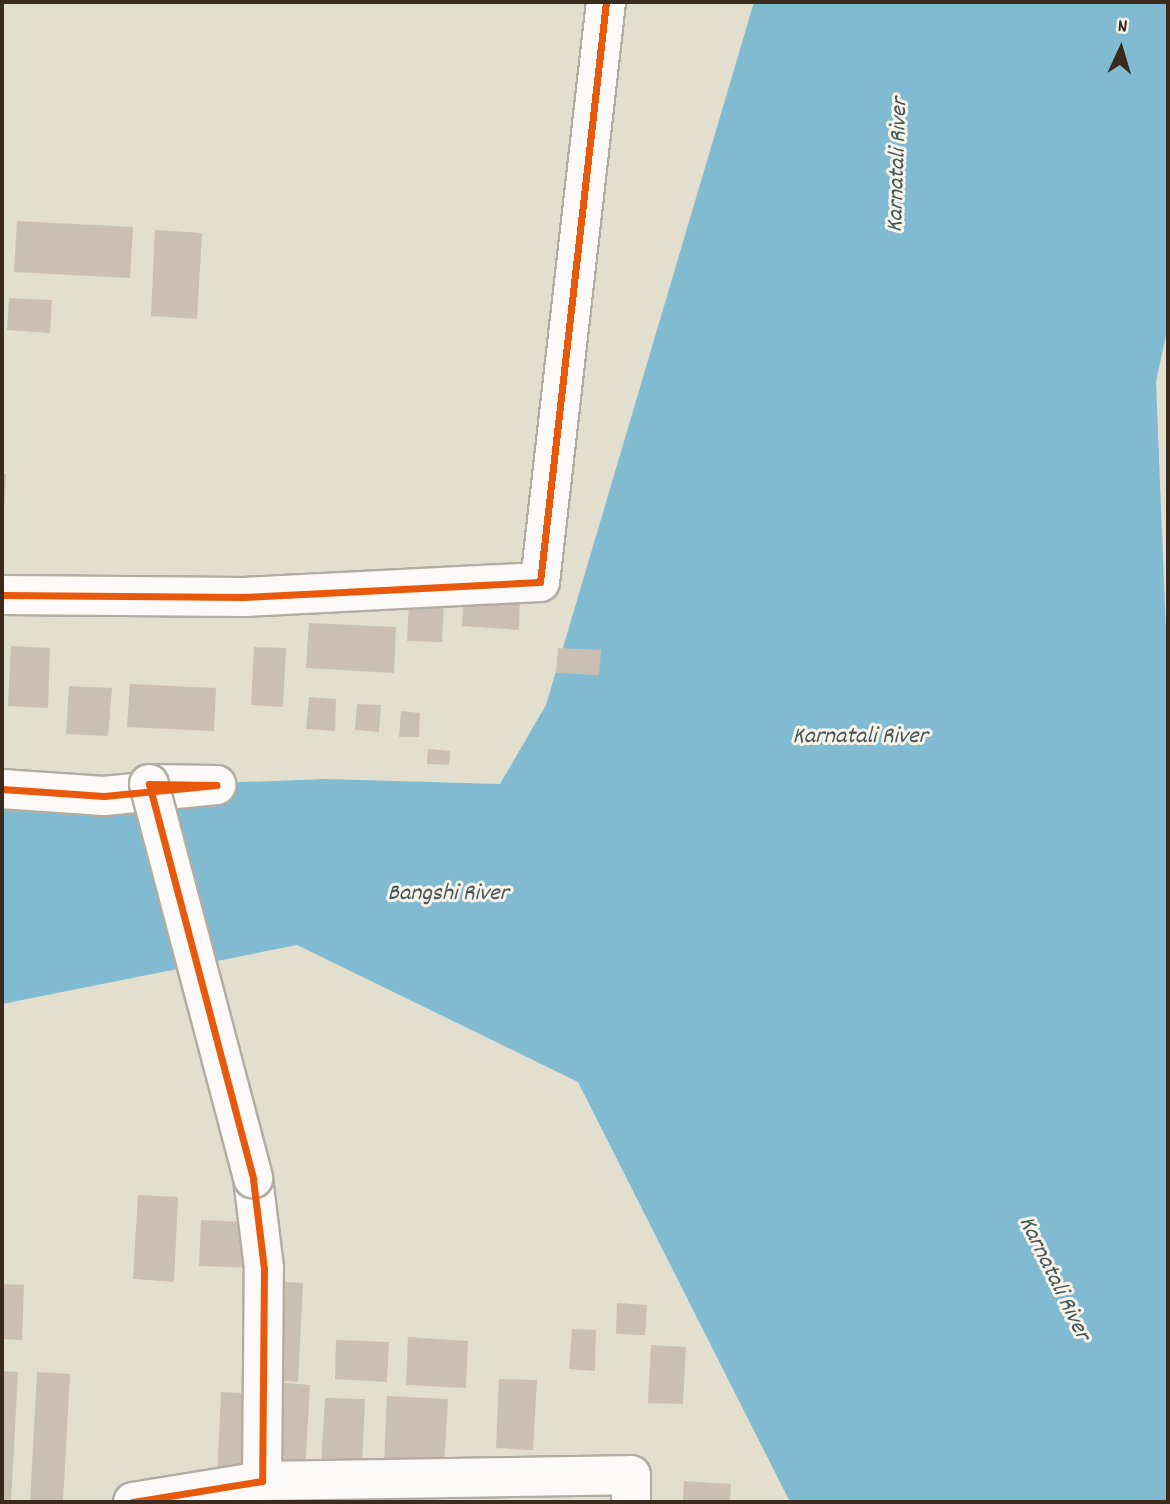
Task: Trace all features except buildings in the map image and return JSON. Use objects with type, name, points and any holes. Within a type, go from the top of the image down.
[{"type":"street","points":[[2,595],[244,597],[540,582],[606,2]]},
{"type":"street","points":[[2,789],[104,796],[216,785],[149,784],[253,1179],[264,1268],[262,1481]]},
{"type":"street","points":[[133,1502],[262,1481],[631,1475],[631,1502]]},
{"type":"water","name":"Karnatali River","points":[[754,2],[1168,2],[1168,326],[1156,382],[1168,682],[1168,1502],[790,1502],[578,1082],[297,945],[2,1004],[2,791],[325,779],[500,784],[546,705]]},
{"type":"cycle path","points":[[2,595],[244,597],[540,582],[606,2]]},
{"type":"cycle path","points":[[2,789],[104,796],[216,785],[149,784],[253,1179],[264,1268],[262,1481],[133,1502]]},
{"type":"water label","name":"Bangshi River","points":[[448,895]]}]
